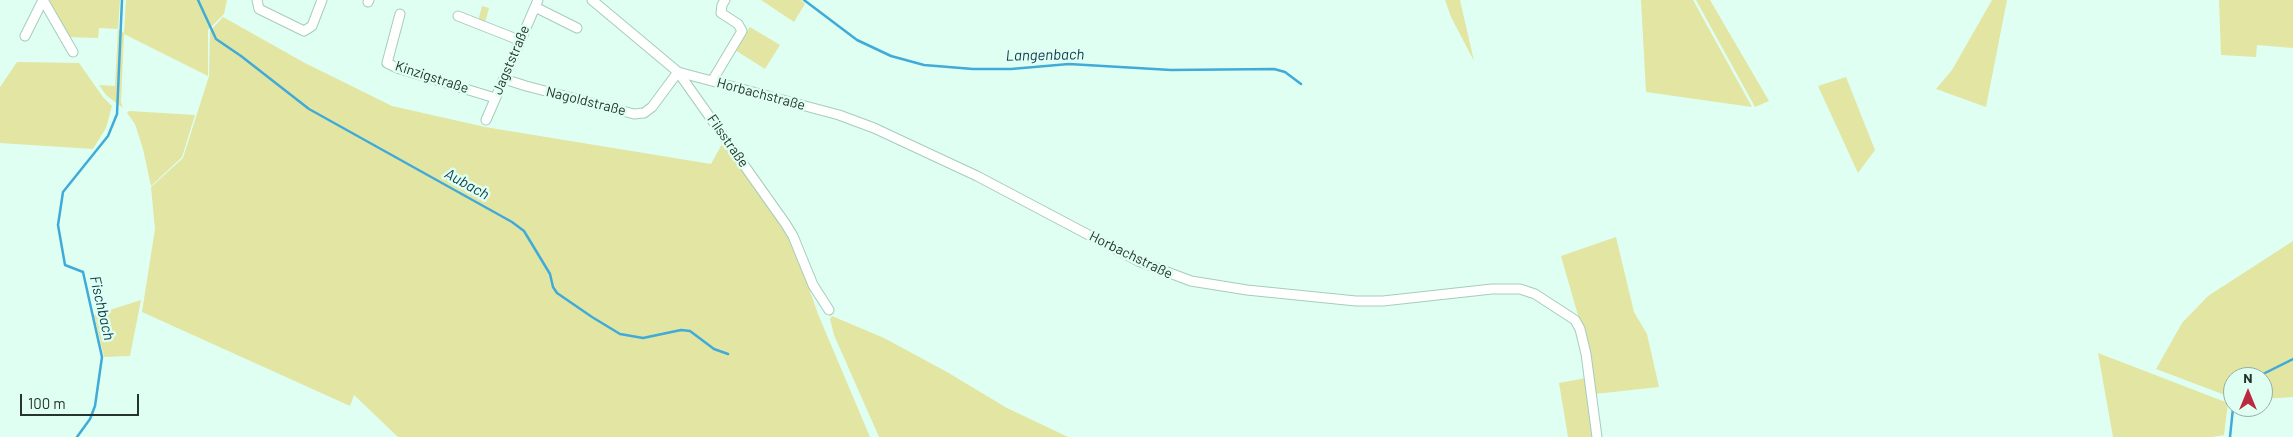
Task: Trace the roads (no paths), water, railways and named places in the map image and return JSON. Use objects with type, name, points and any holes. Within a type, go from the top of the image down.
[{"type":"street","points":[[25,36],[43,0]]},
{"type":"street","points":[[43,0],[73,52]]},
{"type":"street","points":[[257,0],[259,9],[304,31],[312,26],[322,0]]},
{"type":"street","name":"Filsstraße","points":[[592,0],[678,72],[785,222],[793,236],[813,284],[829,310]]},
{"type":"street","points":[[712,81],[742,31],[738,24],[721,13],[725,0]]},
{"type":"street","points":[[536,3],[576,28]]},
{"type":"street","name":"Jagststraße","points":[[486,120],[536,3]]},
{"type":"street","name":"Kinzigstraße","points":[[400,14],[388,63],[396,68],[495,98]]},
{"type":"street","points":[[458,16],[519,40]]},
{"type":"street","name":"Nagoldstraße","points":[[504,79],[634,114],[644,113],[659,99],[678,72]]},
{"type":"street","name":"Horbachstraße","points":[[678,72],[839,115],[874,128],[977,176],[1138,261],[1191,281],[1247,290],[1356,300],[1383,301],[1492,289],[1520,289],[1535,294],[1575,320],[1580,329],[1591,386],[1596,437]]},
{"type":"waterway","name":"Fischbach","points":[[77,437],[90,419],[95,406],[102,357],[83,272],[65,265],[58,225],[63,192],[108,136],[117,114],[122,0]]},
{"type":"waterway","name":"Aubach","points":[[198,0],[216,39],[309,109],[512,222],[524,231],[550,274],[553,287],[557,293],[592,317],[620,334],[643,338],[681,330],[690,331],[714,349],[728,354]]},
{"type":"waterway","name":"Langenbach","points":[[804,0],[857,40],[891,56],[924,65],[973,69],[1011,69],[1069,64],[1171,70],[1274,69],[1285,72],[1301,84]]},
{"type":"waterway","points":[[2273,369],[2293,359]]},
{"type":"waterway","points":[[2230,437],[2232,417]]}]
